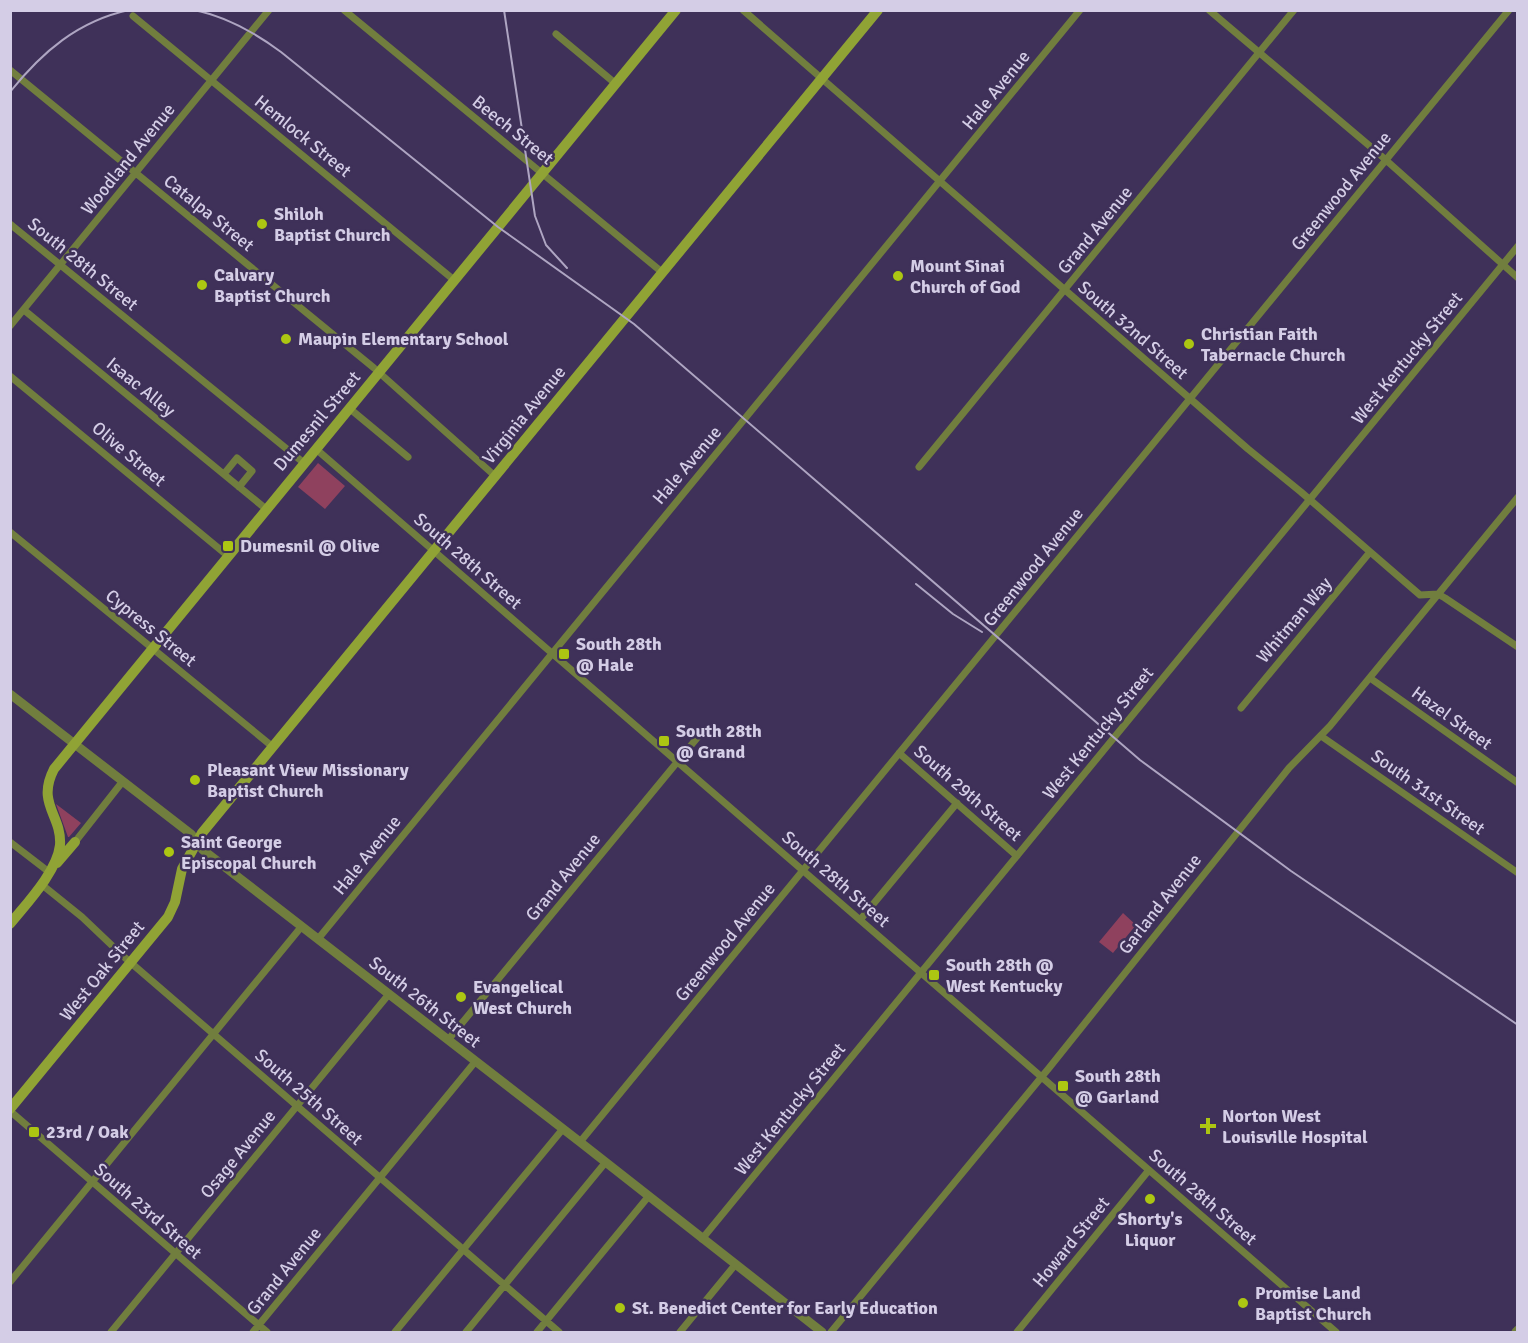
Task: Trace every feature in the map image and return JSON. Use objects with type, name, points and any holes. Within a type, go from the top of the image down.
[{"type":"main road","name":"Dumesnil Street","points":[[50,872],[58,855],[60,844],[58,829],[49,807],[48,784],[54,769],[676,10]]},
{"type":"main road","name":"Virginia Avenue","points":[[197,842],[202,833],[878,10]]},
{"type":"main road","name":"Dumesnil Street","points":[[10,924],[75,842]]},
{"type":"main road","name":"West Oak Street","points":[[10,1110],[162,925],[173,907],[182,869],[197,842]]},
{"type":"street","name":"Woodland Avenue","points":[[10,326],[269,10]]},
{"type":"street","name":"Beech Street","points":[[344,10],[663,273]]},
{"type":"street","name":"South 32nd Street","points":[[743,10],[1420,596],[1438,594],[1518,648]]},
{"type":"street","name":"Hale Avenue","points":[[318,939],[1080,10]]},
{"type":"street","points":[[1209,10],[1258,54],[1386,160],[1518,278]]},
{"type":"street","name":"Grand Avenue","points":[[919,467],[1294,10]]},
{"type":"street","name":"Greenwood Avenue","points":[[580,1142],[1509,10]]},
{"type":"street","name":"Hemlock Street","points":[[132,16],[454,280]]},
{"type":"street","points":[[556,33],[616,84]]},
{"type":"street","name":"Catalpa Street","points":[[10,70],[378,373],[495,476]]},
{"type":"street","name":"South 28th Street","points":[[10,224],[304,463]]},
{"type":"street","name":"West Kentucky Street","points":[[702,1239],[1518,246]]},
{"type":"street","name":"Isaac Alley","points":[[24,310],[266,509]]},
{"type":"street","name":"Olive Street","points":[[10,376],[228,556]]},
{"type":"street","points":[[349,408],[408,458]]},
{"type":"street","name":"South 28th Street","points":[[316,449],[1336,1332]]},
{"type":"street","points":[[224,474],[237,458],[252,471],[239,487]]},
{"type":"street","name":"Garland Avenue","points":[[831,1332],[1041,1077],[1283,775],[1321,736],[1518,497]]},
{"type":"street","name":"Cypress Street","points":[[10,532],[273,747]]},
{"type":"street","name":"Whitman Way","points":[[1241,708],[1370,552]]},
{"type":"street","name":"Hazel Street","points":[[1370,678],[1518,783]]},
{"type":"street","name":"South 26th Street","points":[[10,694],[191,834],[203,849],[302,927],[822,1332]]},
{"type":"street","name":"Grand Avenue","points":[[448,1040],[702,732]]},
{"type":"street","name":"South 31st Street","points":[[1321,736],[1518,873]]},
{"type":"street","name":"South 29th Street","points":[[899,753],[1017,856]]},
{"type":"street","name":"Dumesnil Street","points":[[75,842],[123,781]]},
{"type":"street","points":[[860,920],[957,803]]},
{"type":"street","points":[[10,842],[50,872]]},
{"type":"street","name":"South 25th Street","points":[[41,884],[82,917],[130,962],[559,1332]]},
{"type":"street","points":[[10,1282],[302,927]]},
{"type":"street","name":"Osage Avenue","points":[[111,1332],[389,994]]},
{"type":"street","name":"Grand Avenue","points":[[253,1332],[475,1062]]},
{"type":"street","name":"South 23rd Street","points":[[10,1110],[267,1332]]},
{"type":"street","points":[[395,1332],[562,1130]]},
{"type":"street","points":[[466,1332],[605,1163]]},
{"type":"street","name":"Howard Street","points":[[1017,1332],[1149,1170]]},
{"type":"street","points":[[537,1332],[648,1197]]},
{"type":"street","points":[[680,1332],[735,1265]]},
{"type":"shaded area","points":[[318,463],[345,486],[325,509],[298,487]]},
{"type":"shaded area","points":[[56,804],[81,823],[69,837],[68,837]]},
{"type":"shaded area","points":[[1123,913],[1136,925],[1113,953],[1099,942]]},
{"type":"railway","points":[[10,92],[22,77],[62,40],[93,22],[129,10]]},
{"type":"railway","points":[[193,10],[217,16],[239,26],[281,52],[498,227],[634,324],[1140,760],[1291,871],[1518,1025]]},
{"type":"railway","points":[[504,10],[535,216],[546,245],[567,268]]},
{"type":"railway","points":[[916,584],[953,614],[982,632]]},
{"type":"place","name":"Shiloh Baptist Church","points":[[262,224]]},
{"type":"place","name":"Mount Sinai Church of God","points":[[898,276]]},
{"type":"place","name":"Calvary Baptist Church","points":[[202,285]]},
{"type":"place","name":"Maupin Elementary School","points":[[286,339]]},
{"type":"place","name":"Christian Faith Tabernacle Church","points":[[1189,344]]},
{"type":"place","name":"Dumesnil @ Olive","points":[[228,546]]},
{"type":"place","name":"South 28th @ Hale","points":[[564,654]]},
{"type":"place","name":"South 28th @ Grand","points":[[664,741]]},
{"type":"place","name":"Pleasant View Missionary Baptist Church","points":[[195,780]]},
{"type":"place","name":"Saint George Episcopal Church","points":[[169,852]]},
{"type":"place","name":"South 28th @ West Kentucky","points":[[934,975]]},
{"type":"place","name":"Evangelical West Church","points":[[461,997]]},
{"type":"place","name":"South 28th @ Garland","points":[[1063,1086]]},
{"type":"place","name":"Norton West Louisville Hospital","points":[[1208,1126]]},
{"type":"place","name":"23rd / Oak","points":[[34,1132]]},
{"type":"place","name":"Shorty's Liquor","points":[[1150,1199]]},
{"type":"place","name":"Promise Land Baptist Church","points":[[1243,1303]]},
{"type":"place","name":"St. Benedict Center for Early Education","points":[[620,1308]]}]
